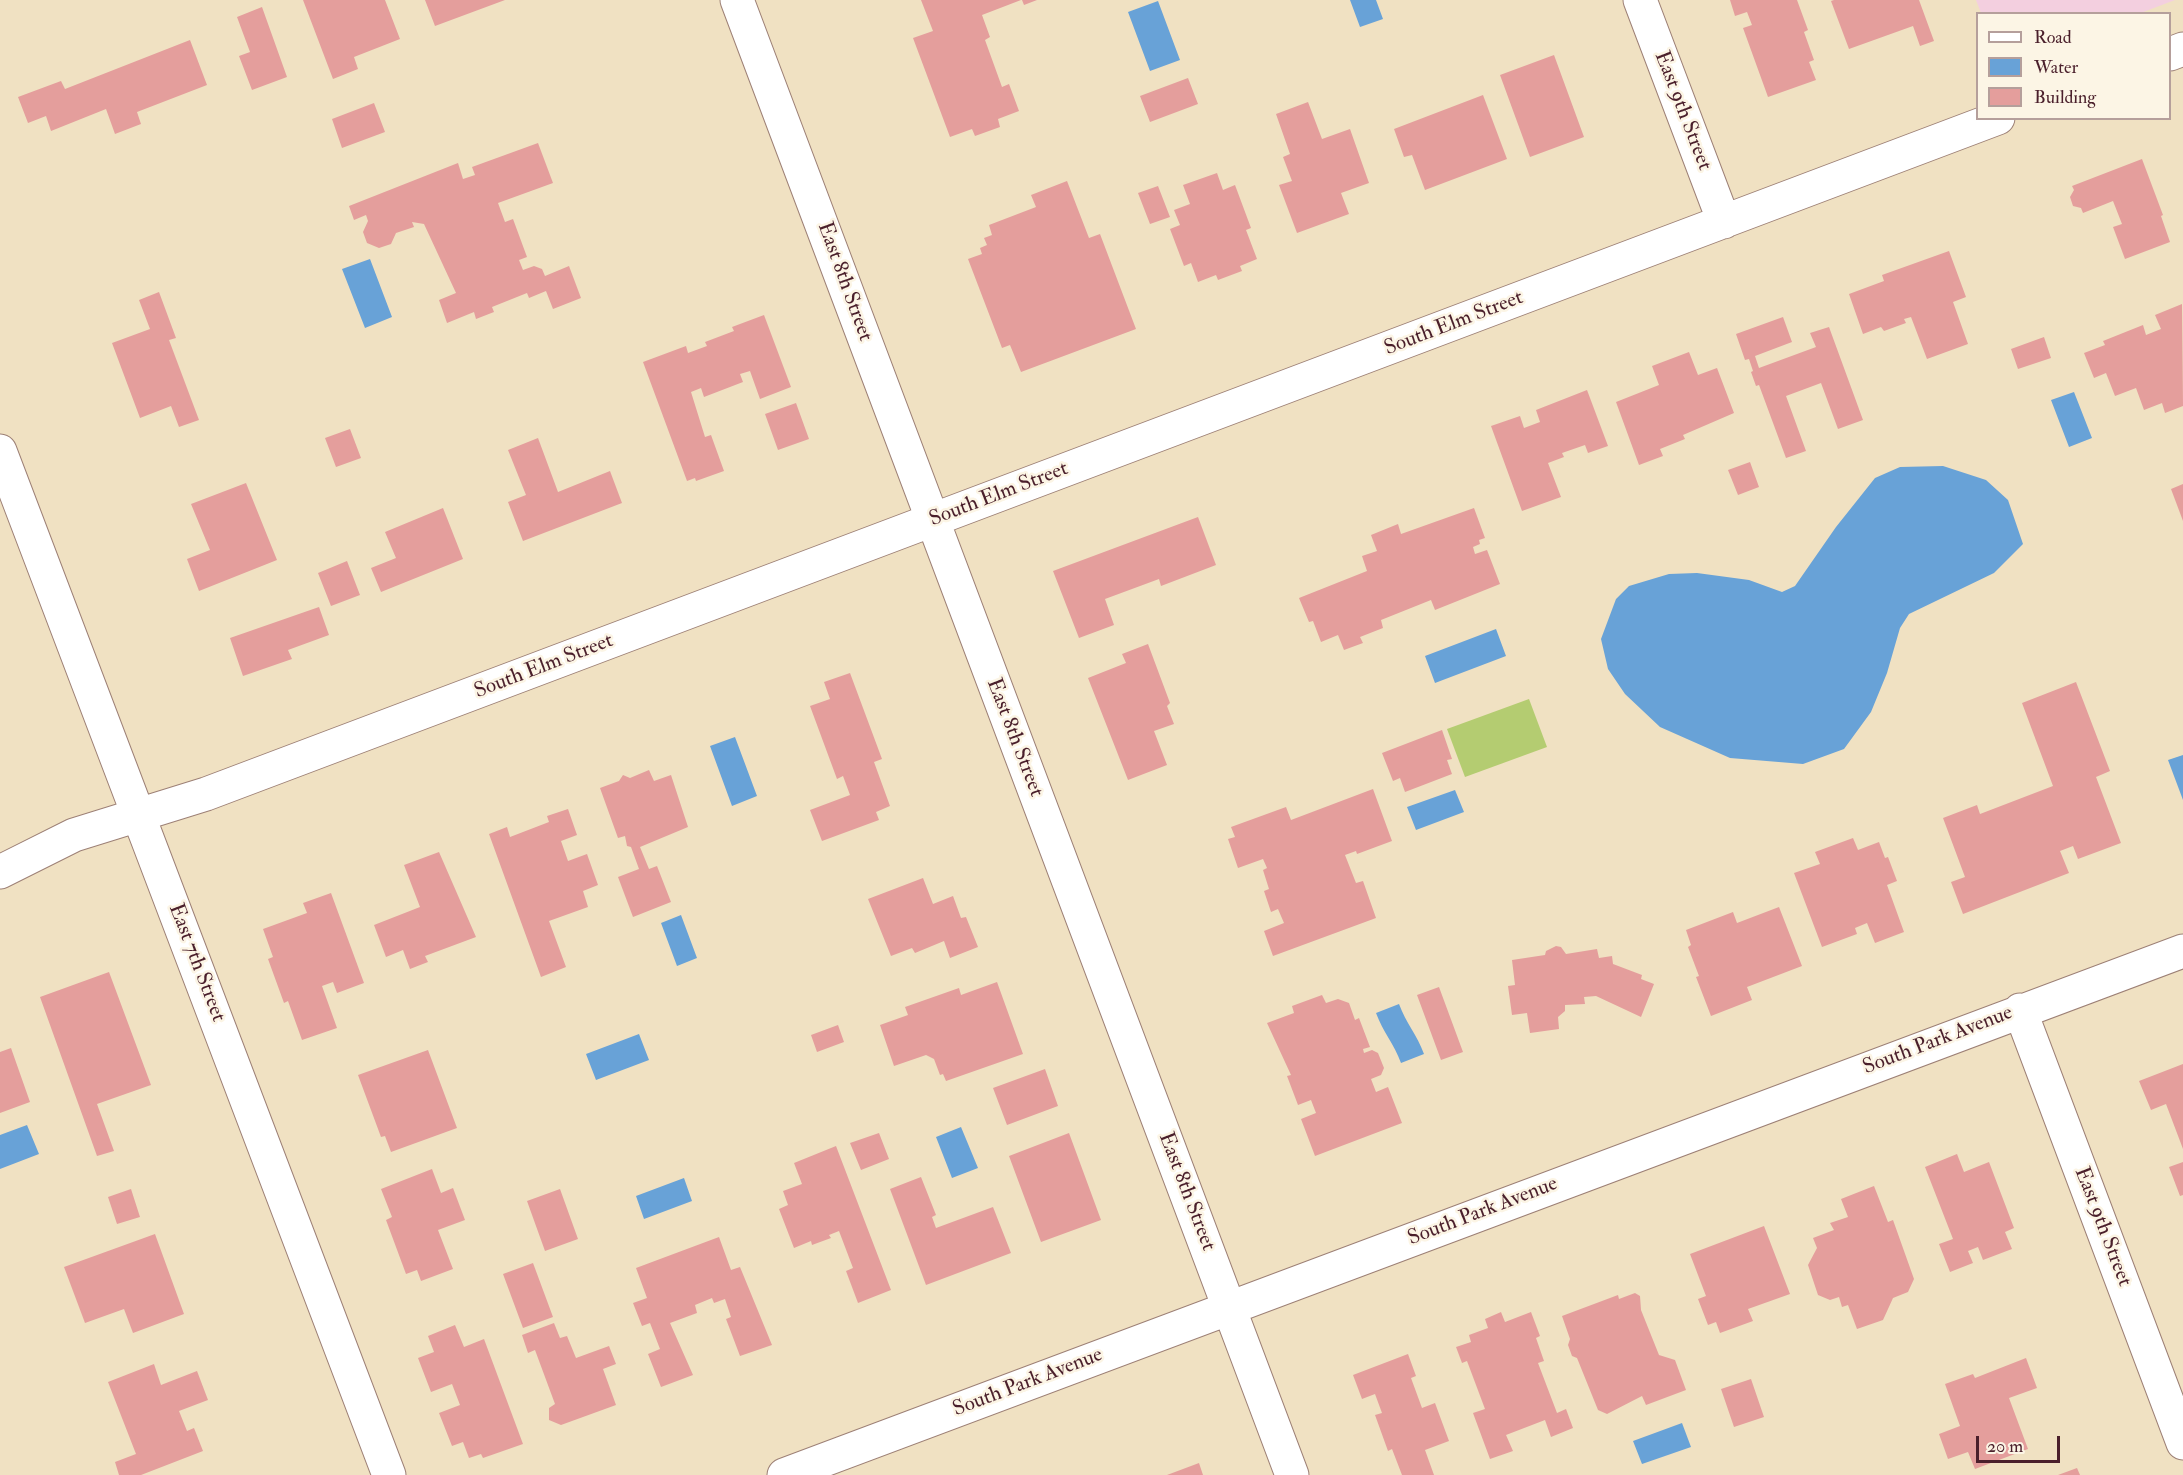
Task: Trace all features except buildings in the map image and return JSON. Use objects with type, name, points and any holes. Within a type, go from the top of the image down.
[{"type":"street","name":"East 8th Street","points":[[737,0],[1292,1475]]},
{"type":"street","name":"East 9th Street","points":[[1640,0],[1724,222]]},
{"type":"street","name":"South Elm Street","points":[[0,872],[74,835],[206,794],[1993,120]]},
{"type":"street","name":"East 7th Street","points":[[0,451],[389,1475]]},
{"type":"street","name":"South Park Avenue","points":[[784,1475],[2020,1010],[2183,951]]},
{"type":"street","name":"East 9th Street","points":[[2020,1010],[2183,1443]]},
{"type":"shaded area","points":[[1976,0],[2175,0],[2143,12],[1981,12]]},
{"type":"green space","points":[[1529,699],[1547,747],[1465,777],[1447,729]]},
{"type":"water","points":[[1350,0],[1376,0],[1383,19],[1360,27]]},
{"type":"water","points":[[1158,1],[1180,60],[1150,71],[1128,12]]},
{"type":"water","points":[[370,259],[392,317],[365,328],[342,269]]},
{"type":"water","points":[[2074,392],[2092,438],[2069,447],[2051,400]]},
{"type":"water","points":[[1943,466],[1986,480],[2008,500],[2023,544],[1994,573],[1909,614],[1900,628],[1887,673],[1871,712],[1844,749],[1803,764],[1730,758],[1660,727],[1625,694],[1608,669],[1601,639],[1616,599],[1629,586],[1669,574],[1697,573],[1749,580],[1782,592],[1795,586],[1836,527],[1875,478],[1900,467]]},
{"type":"water","points":[[1496,629],[1506,656],[1435,683],[1425,656]]},
{"type":"water","points":[[735,737],[757,796],[732,806],[710,746]]},
{"type":"water","points":[[2183,755],[2183,800],[2168,760]]},
{"type":"water","points":[[1455,790],[1464,812],[1416,830],[1407,807]]},
{"type":"water","points":[[681,915],[697,958],[677,966],[661,923]]},
{"type":"water","points":[[1399,1004],[1424,1054],[1401,1063],[1376,1013]]},
{"type":"water","points":[[639,1034],[649,1060],[596,1080],[586,1054]]},
{"type":"water","points":[[27,1125],[39,1154],[0,1169],[0,1135]]},
{"type":"water","points":[[961,1127],[978,1168],[952,1178],[936,1137]]},
{"type":"water","points":[[684,1178],[692,1201],[644,1219],[636,1196]]},
{"type":"water","points":[[1682,1423],[1691,1447],[1642,1464],[1633,1441]]}]
